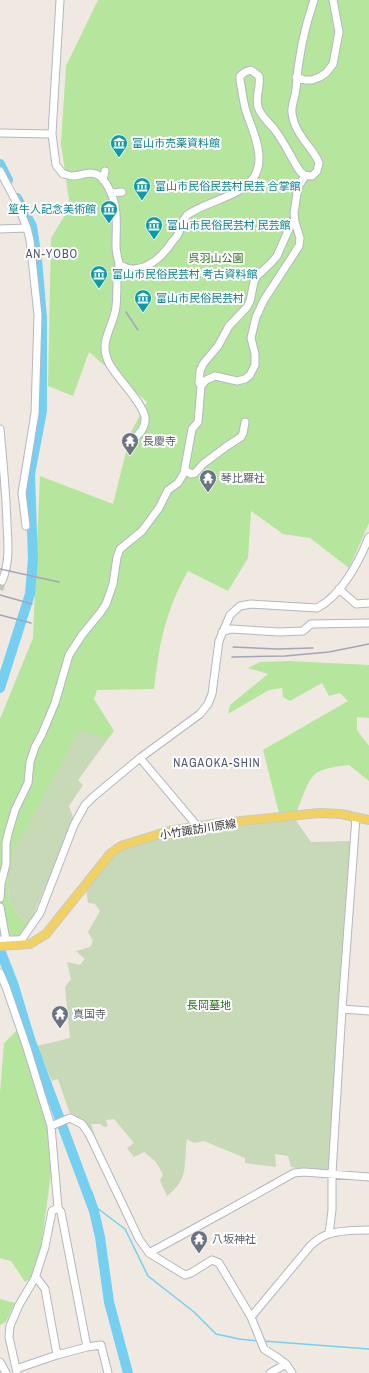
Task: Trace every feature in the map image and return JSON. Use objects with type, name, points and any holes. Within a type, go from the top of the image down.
[{"type":"main road","name":"小竹諏訪川原線","points":[[3,943],[30,944],[46,934],[111,853],[121,846],[169,831],[319,813],[341,814],[369,820]]},
{"type":"street","points":[[60,0],[52,134],[56,165],[63,174],[71,176],[94,173],[99,176],[111,193],[117,214],[116,247],[119,264],[116,306],[114,318],[105,339],[104,347],[110,365],[141,407],[145,416],[145,422],[142,430],[138,436],[132,440]]},
{"type":"street","points":[[119,264],[125,268],[141,269],[159,258],[165,253],[179,232],[182,222],[187,214],[240,190],[255,176],[259,166],[256,137],[246,110],[240,80],[240,76],[245,72],[250,70],[259,76],[260,81],[257,96],[258,107],[262,115],[275,130],[299,170],[305,176],[312,176],[317,171],[319,164],[314,154],[298,133],[291,110],[296,91],[299,56],[314,0]]},
{"type":"street","points":[[296,77],[305,80],[312,80],[326,73],[333,64],[339,32],[334,0]]},
{"type":"street","points":[[0,133],[52,134]]},
{"type":"street","points":[[0,171],[18,205],[27,228],[30,240],[38,314],[35,413],[22,493],[26,526]]},
{"type":"street","points":[[103,180],[105,171]]},
{"type":"street","points":[[201,386],[206,380],[215,376],[238,381],[245,379],[250,375],[255,365],[255,354],[251,338],[256,317],[264,300],[300,246],[300,238],[294,213],[298,186],[305,176]]},
{"type":"street","points":[[111,193],[122,192]]},
{"type":"street","points":[[0,898],[1,884],[6,864],[6,843],[8,834],[15,810],[28,783],[30,762],[35,747],[55,703],[69,655],[82,635],[106,604],[113,584],[117,557],[120,549],[142,532],[159,508],[168,490],[182,478],[185,470],[192,429],[198,422],[201,386],[200,371],[202,364],[218,346],[229,326],[247,307],[257,276],[277,256],[292,222],[295,222]]},
{"type":"street","points":[[0,229],[27,228]]},
{"type":"street","points":[[185,470],[191,474],[195,474],[203,464],[226,446],[241,437],[245,422]]},
{"type":"street","points":[[0,429],[3,498],[8,554],[2,581]]},
{"type":"street","points":[[0,907],[3,943],[22,939],[40,913],[74,826],[85,805],[140,758],[200,714],[208,704],[212,694],[219,641],[230,615],[240,606],[251,604],[317,608],[326,603],[354,570],[369,537]]},
{"type":"street","points":[[339,589],[356,604],[369,603]]},
{"type":"street","points":[[222,632],[231,629],[280,632],[303,631],[311,624],[368,624]]},
{"type":"street","points":[[140,758],[198,827]]},
{"type":"street","points":[[329,1234],[332,1210],[332,1174],[342,1009],[356,817]]},
{"type":"street","points":[[0,973],[54,1125],[58,1208],[61,1212],[87,1347]]},
{"type":"street","points":[[342,1009],[369,1011]]},
{"type":"street","points":[[54,1125],[70,1118],[82,1124],[89,1134],[139,1239],[149,1253],[185,1275],[212,1260],[219,1263],[251,1318],[264,1349],[286,1364],[292,1373]]},
{"type":"street","points":[[149,1253],[294,1173],[304,1172],[369,1177]]},
{"type":"street","points":[[58,1208],[52,1211],[45,1247],[36,1277],[19,1305],[10,1326],[9,1337],[16,1371],[57,1355],[101,1345],[108,1373]]},
{"type":"street","points":[[251,1318],[311,1245],[325,1235],[347,1231],[369,1230]]},
{"type":"street","points":[[36,1277],[45,1289],[57,1355]]},
{"type":"street","points":[[0,1362],[6,1373]]},
{"type":"street","points":[[270,1373],[286,1364]]},
{"type":"green space","name":"呉羽山公園","points":[[98,0],[369,0],[369,523],[349,568],[310,538],[283,534],[251,511],[248,558],[228,591],[188,571],[174,598],[165,625],[159,652],[154,689],[97,690],[94,699],[114,731],[108,739],[79,731],[13,854],[7,868],[9,903],[27,925],[19,936],[0,935],[0,719],[33,638],[40,476],[113,504],[131,432],[147,402],[89,352],[73,396],[48,386],[51,238],[70,207],[61,143],[66,66]]},
{"type":"green space","points":[[288,661],[369,665],[369,718],[357,717],[357,730],[369,746],[369,781],[349,765],[322,770],[315,774],[309,781],[297,811],[279,813],[263,750],[348,701],[340,693],[329,696],[322,683],[290,701],[283,697],[282,688],[269,690],[228,714],[230,705],[268,674],[248,668],[260,662]]},
{"type":"green space","points":[[79,730],[108,739],[78,780],[83,785],[69,806],[74,820],[33,916],[27,925],[9,903],[7,868],[12,855]]},
{"type":"green space","name":"長岡墓地","points":[[295,819],[311,842],[352,841],[330,1169],[325,1173],[291,1167],[288,1156],[275,1154],[276,1167],[245,1163],[245,1158],[204,1141],[194,1143],[187,1139],[185,1164],[182,1177],[179,1183],[167,1196],[160,1181],[163,1174],[155,1161],[144,1152],[134,1157],[127,1148],[134,1143],[114,1119],[106,1120],[108,1126],[104,1127],[100,1124],[91,1124],[95,1135],[91,1136],[70,1114],[58,1079],[52,1081],[37,1046],[70,1038],[65,987],[71,979],[67,962],[80,965],[85,959],[76,951],[90,947],[93,941],[88,932],[100,911],[95,904],[88,903],[86,889],[121,846],[208,829]]},
{"type":"green space","points":[[17,1030],[48,1126],[52,1166],[41,1247],[31,1278],[25,1282],[11,1261],[0,1258],[0,1093],[4,1043]]},
{"type":"green space","points":[[0,1299],[15,1303],[6,1322],[0,1325]]},
{"type":"waterway","points":[[0,164],[8,180]]},
{"type":"waterway","points":[[0,688],[30,594],[33,559],[30,474],[42,411],[42,318],[37,259],[32,226],[17,198]]},
{"type":"waterway","points":[[0,950],[13,983],[30,1039],[94,1211],[100,1237],[109,1302],[128,1373]]},
{"type":"waterway","points":[[87,1194],[92,1192],[97,1208],[125,1229],[148,1276],[194,1312],[216,1334],[258,1341]]},
{"type":"waterway","points":[[263,1341],[369,1349]]},
{"type":"tunnel","points":[[0,590],[2,581]]},
{"type":"railway","points":[[126,312],[138,330]]},
{"type":"railway","points":[[0,569],[59,582]]},
{"type":"railway","points":[[0,595],[32,604]]},
{"type":"railway","points":[[0,615],[31,623]]},
{"type":"railway","points":[[232,657],[285,656],[329,652],[369,644]]},
{"type":"railway","points":[[233,647],[277,649],[313,648]]},
{"type":"place","name":"富山市売薬資料館","points":[[119,158]]},
{"type":"place","name":"富山市民俗民芸村民芸 合掌館","points":[[142,201]]},
{"type":"place","name":"篁牛人記念美術館","points":[[109,224]]},
{"type":"place","name":"富山市民俗民芸村 民芸館","points":[[154,240]]},
{"type":"place","name":"富山市民俗民芸村 考古資料館","points":[[99,289]]},
{"type":"place","name":"富山市民俗民芸村","points":[[143,313]]},
{"type":"place","name":"長慶寺","points":[[130,456]]},
{"type":"place","name":"琴比羅社","points":[[208,493]]},
{"type":"place","name":"真国寺","points":[[60,1029]]},
{"type":"place","name":"八坂神社","points":[[199,1254]]},
{"type":"district","name":"AN-YOBO","points":[[52,254]]},
{"type":"district","name":"NAGAOKA-SHIN","points":[[217,763]]}]
